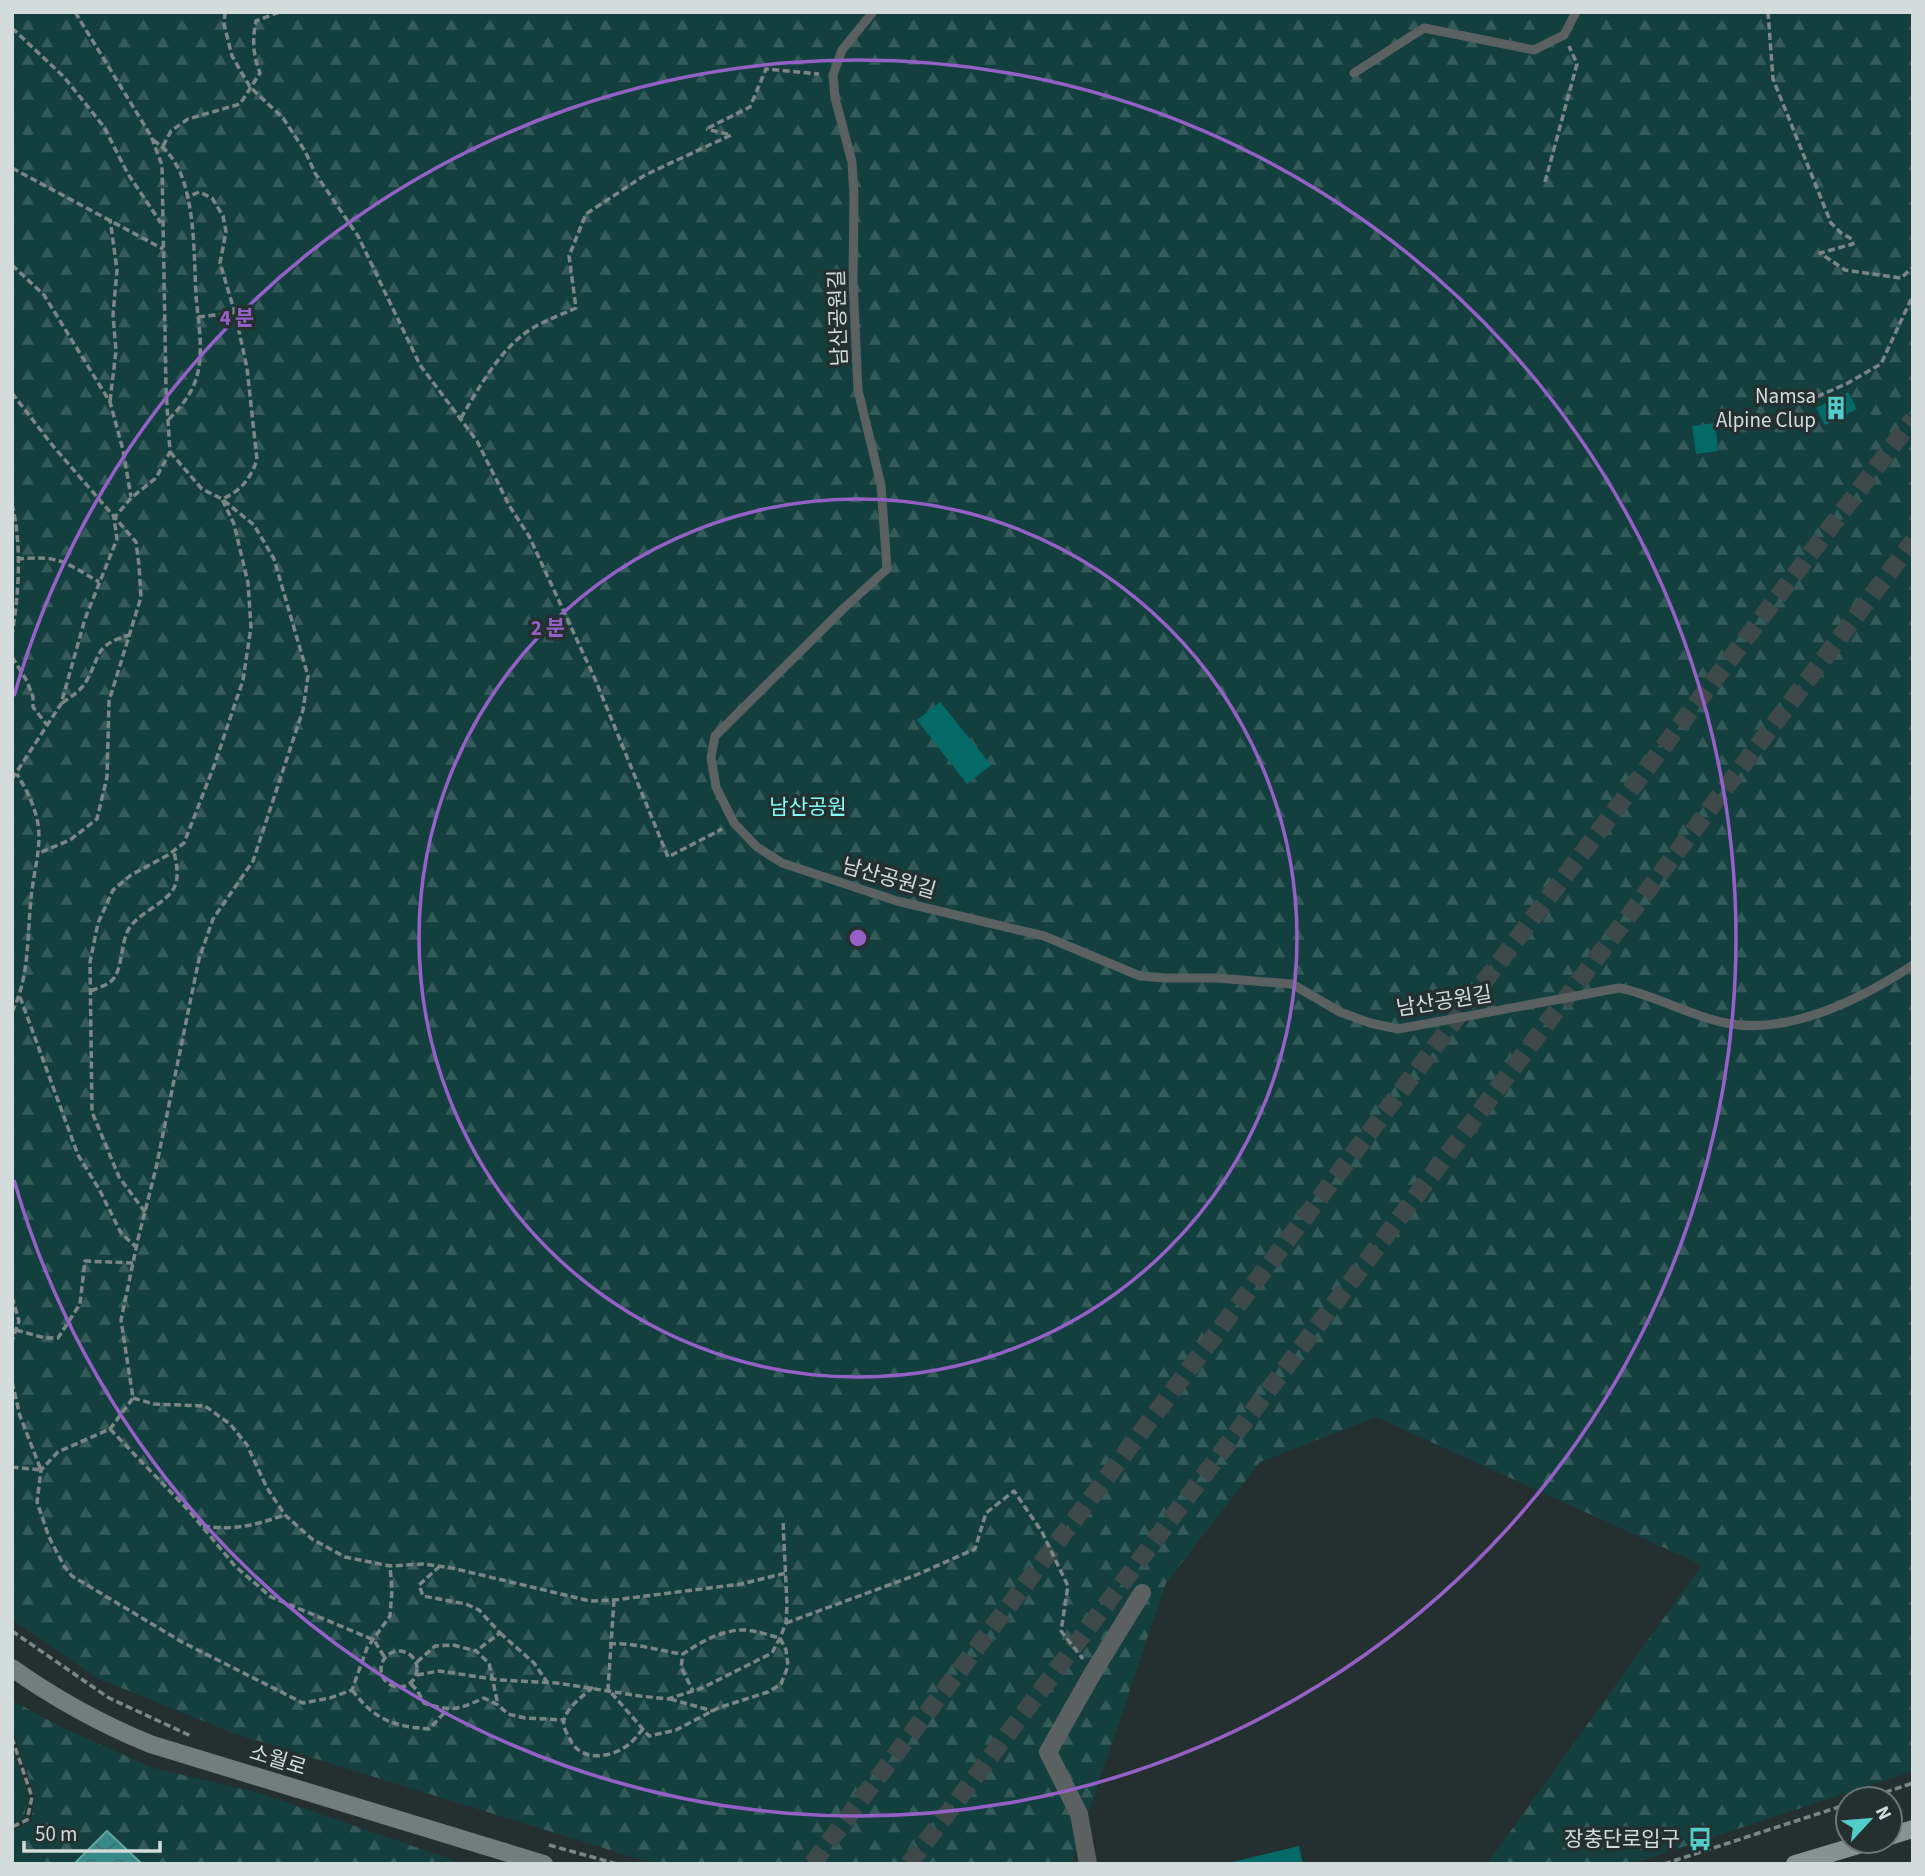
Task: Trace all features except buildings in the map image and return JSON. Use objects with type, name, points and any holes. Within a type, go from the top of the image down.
[{"type":"main road","name":"소월로","points":[[12,1668],[40,1688],[104,1725],[150,1744],[544,1864]]},
{"type":"main road","points":[[1795,1864],[1834,1852]]},
{"type":"street","points":[[1088,1864],[1079,1814],[1048,1752],[1142,1593]]},
{"type":"lane","points":[[833,75],[842,50],[873,12]]},
{"type":"lane","points":[[1354,73],[1424,28],[1534,50],[1564,34],[1576,12]]},
{"type":"lane","name":"남산공원길","points":[[833,75],[835,98],[852,162],[853,282],[858,390],[881,485],[887,569],[715,736],[711,757],[716,787],[734,822],[757,847],[782,863],[897,901],[1044,936],[1140,976],[1292,984],[1340,1012],[1370,1023],[1398,1029],[1619,988],[1729,1024],[1765,1025],[1848,1003],[1913,965]]},
{"type":"path","points":[[12,779],[61,704],[85,619],[117,539],[114,518],[131,498],[156,478],[170,453],[162,165],[153,140],[75,12]]},
{"type":"path","points":[[225,12],[224,23],[232,56],[250,87],[283,118],[305,151],[315,173],[358,236],[420,365],[461,418],[529,536],[569,619],[668,857],[734,822]]},
{"type":"path","points":[[163,146],[171,131],[188,118],[240,104],[260,73],[254,57],[256,21],[279,12]]},
{"type":"path","points":[[1768,12],[1773,79],[1831,223],[1852,239],[1853,244],[1820,253],[1845,270],[1900,278],[1913,267]]},
{"type":"path","points":[[12,28],[64,77],[104,127],[128,174],[162,225]]},
{"type":"path","points":[[1545,182],[1577,64],[1564,34]]},
{"type":"path","points":[[461,418],[487,374],[506,352],[534,327],[576,308],[569,256],[586,214],[645,175],[731,135],[706,129],[750,107],[766,69],[833,75]]},
{"type":"path","points":[[153,140],[167,149],[181,174],[192,231],[200,351],[197,376],[187,400],[168,420]]},
{"type":"path","points":[[12,168],[163,249]]},
{"type":"path","points":[[186,198],[199,192],[212,198],[223,216],[226,232],[220,263],[247,368],[257,460],[252,474],[241,489],[222,499]]},
{"type":"path","points":[[110,219],[117,270],[113,315],[116,351],[110,402]]},
{"type":"path","points":[[12,265],[44,295],[110,402],[123,450],[131,498]]},
{"type":"path","points":[[1798,405],[1848,383],[1881,364],[1913,295]]},
{"type":"path","points":[[198,317],[235,313]]},
{"type":"path","points":[[12,393],[14,399],[136,542],[141,597],[109,701],[107,777],[97,819],[70,840],[39,853]]},
{"type":"path","points":[[41,1470],[58,1452],[110,1429],[133,1398],[121,1320],[156,1168],[199,959],[213,919],[253,861],[303,710],[308,676],[274,559],[254,525],[222,499],[202,489],[170,453]]},
{"type":"path","points":[[145,1212],[119,1177],[92,1112],[90,962],[98,923],[113,890],[131,875],[184,843],[243,680],[251,627],[248,583],[234,524],[222,499]]},
{"type":"path","points":[[12,504],[16,520],[18,559],[12,635]]},
{"type":"path","points":[[18,559],[65,561],[99,582]]},
{"type":"path","points":[[61,704],[78,692],[87,680],[93,663],[104,646],[115,639],[130,635]]},
{"type":"path","points":[[12,657],[30,689],[33,707],[47,725]]},
{"type":"path","points":[[12,1012],[20,998],[24,976],[33,884],[39,853],[37,822],[27,790],[17,774]]},
{"type":"path","points":[[90,991],[112,981],[120,966],[121,948],[129,929],[142,913],[166,898],[174,888],[178,870],[174,851]]},
{"type":"path","points":[[20,998],[78,1154],[121,1233],[136,1247]]},
{"type":"path","points":[[16,1330],[45,1338],[58,1338],[80,1304],[85,1261],[133,1263]]},
{"type":"path","points":[[12,1297],[19,1321],[12,1341]]},
{"type":"path","points":[[12,1382],[20,1416],[41,1470],[37,1502],[49,1537],[72,1576],[183,1642],[303,1703],[352,1690]]},
{"type":"path","points":[[133,1398],[154,1404],[205,1406],[230,1424],[247,1446],[267,1488],[285,1515],[312,1539],[345,1557],[390,1566],[440,1566],[590,1601],[741,1584],[786,1573]]},
{"type":"path","points":[[110,1429],[236,1566],[271,1597],[374,1640],[385,1658]]},
{"type":"path","points":[[12,1467],[41,1470]]},
{"type":"path","points":[[786,1623],[916,1575],[975,1549],[986,1513],[1014,1491],[1042,1532],[1068,1586],[1061,1631],[1094,1671]]},
{"type":"path","points":[[201,1525],[223,1529],[243,1527],[285,1515]]},
{"type":"path","points":[[668,1699],[693,1691],[772,1653],[786,1623],[783,1521]]},
{"type":"path","points":[[352,1690],[367,1648],[390,1616],[390,1566]]},
{"type":"path","points":[[440,1566],[419,1585],[424,1596],[466,1604],[480,1610],[500,1633],[534,1664],[547,1682]]},
{"type":"path","points":[[614,1600],[608,1689],[649,1736],[676,1730],[712,1711],[768,1692],[781,1684],[788,1666],[786,1650],[780,1638]]},
{"type":"path","points":[[609,1644],[624,1643],[683,1654],[717,1636],[741,1630],[780,1638]]},
{"type":"path","points":[[12,1631],[109,1698],[196,1739]]},
{"type":"path","points":[[475,1651],[500,1633]]},
{"type":"path","points":[[416,1662],[435,1646],[453,1645],[475,1651],[489,1663],[498,1705]]},
{"type":"path","points":[[396,1651],[402,1651],[408,1653],[416,1662],[417,1675],[411,1684],[399,1688],[386,1682],[381,1670],[385,1658],[396,1651]]},
{"type":"path","points":[[683,1654],[681,1667],[693,1691]]},
{"type":"path","points":[[417,1675],[439,1671],[593,1687],[668,1699],[712,1711]]},
{"type":"path","points":[[411,1684],[424,1703],[448,1709],[453,1710],[484,1698],[508,1714],[525,1718],[564,1720]]},
{"type":"path","points":[[593,1687],[572,1706],[564,1720],[565,1729],[574,1747],[590,1756],[609,1755],[629,1745],[643,1729]]},
{"type":"path","points":[[352,1690],[368,1710],[385,1720],[410,1727],[429,1729],[448,1709]]},
{"type":"path","points":[[12,1738],[32,1797],[27,1820],[12,1827]]},
{"type":"path","points":[[1664,1864],[1834,1809]]},
{"type":"path","points":[[537,1842],[617,1864]]},
{"type":"green space","name":"남산공원","points":[[12,12],[1913,12],[1913,1771],[1871,1785],[1834,1785],[1834,1797],[1631,1864],[1487,1864],[1702,1565],[1376,1417],[1260,1462],[1166,1583],[1071,1864],[655,1864],[233,1733],[97,1678],[12,1619]]},
{"type":"green space","points":[[12,1700],[59,1726],[153,1768],[259,1793],[465,1864],[12,1864],[12,1831],[31,1821],[35,1796],[12,1729]]},
{"type":"green space","points":[[12,1746],[28,1802],[23,1819],[12,1824]]},
{"type":"water","points":[[107,1831],[142,1864],[74,1864]]},
{"type":"tunnel","points":[[812,1864],[1913,419]]},
{"type":"tunnel","points":[[909,1864],[1913,541]]},
{"type":"place","name":"Namsa Alpine Clup","points":[[1836,408]]},
{"type":"place","name":"장충단로입구","points":[[1700,1839]]}]
